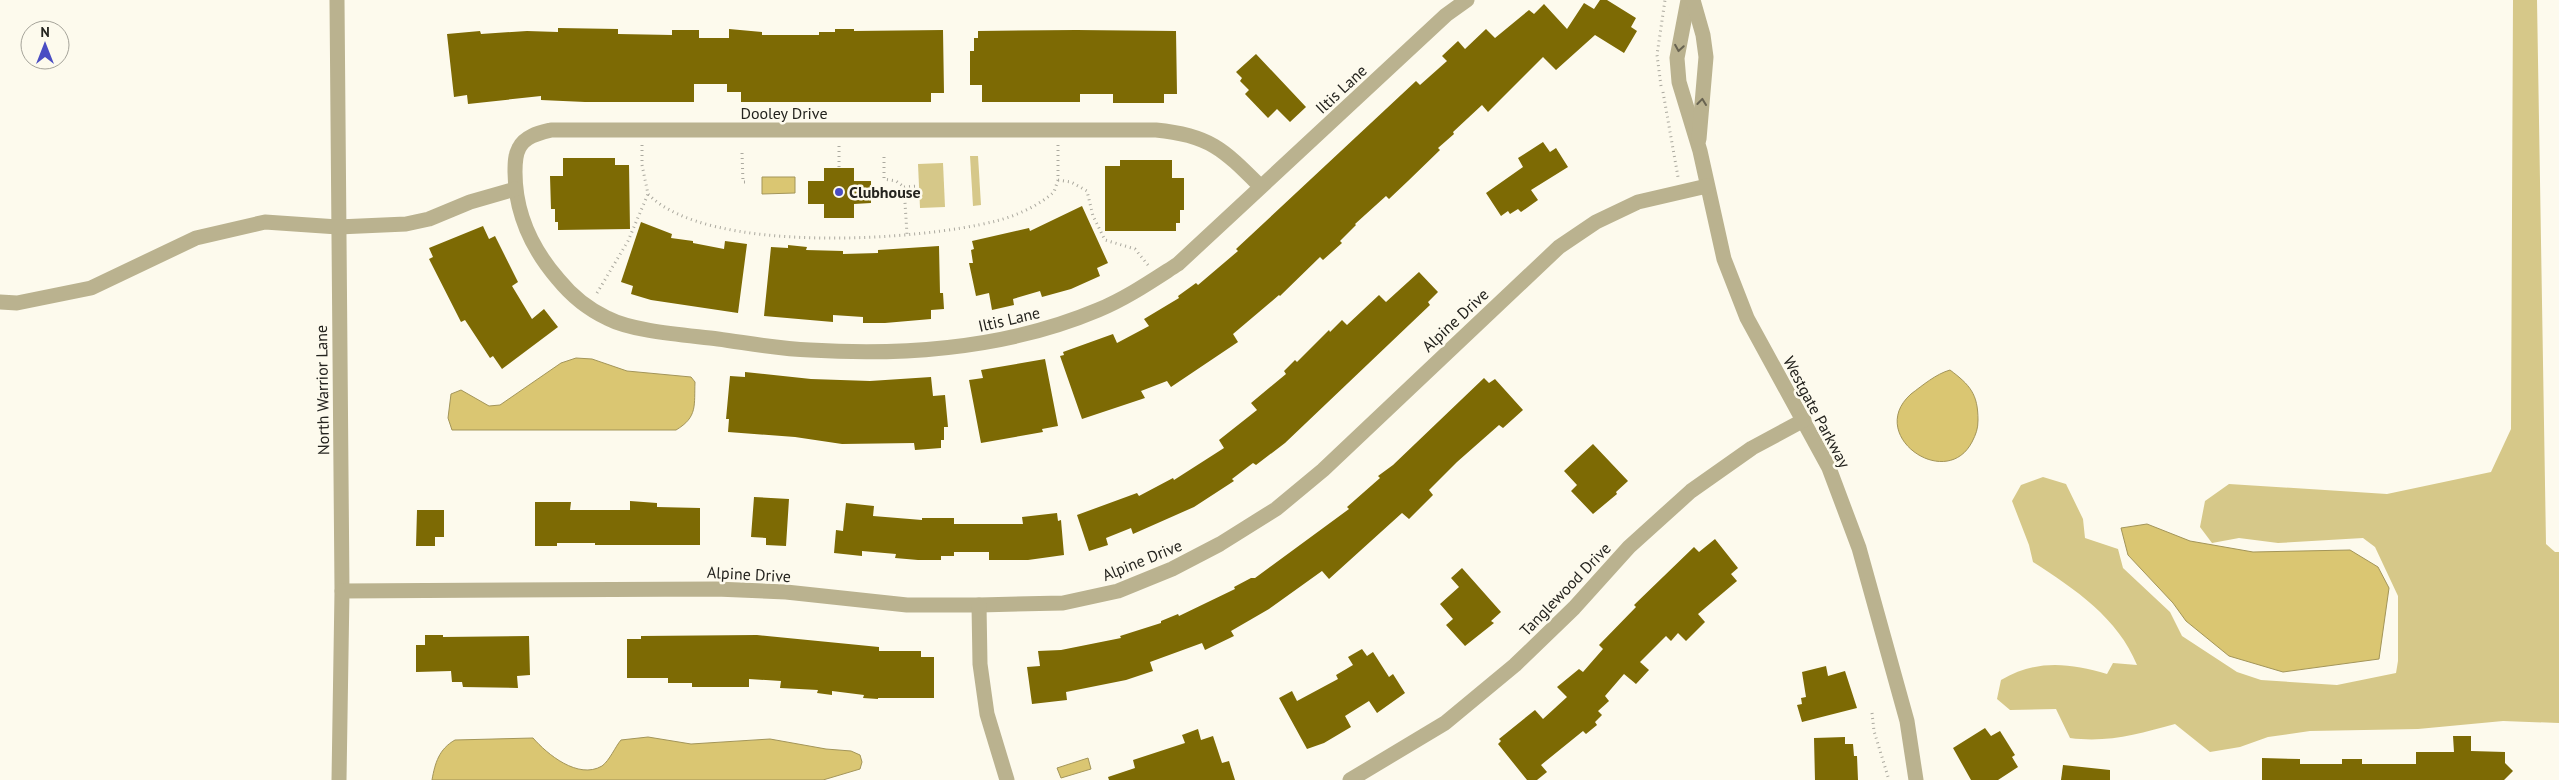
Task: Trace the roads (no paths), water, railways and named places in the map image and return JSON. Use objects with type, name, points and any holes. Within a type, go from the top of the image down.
[{"type":"street","name":"North Warrior Lane","points":[[337,0],[342,592],[340,780]]},
{"type":"street","name":"Iltis Lane","points":[[515,190],[527,230],[549,267],[581,302],[608,319],[649,330],[809,350],[878,351],[946,348],[994,342],[1050,327],[1099,310],[1142,287],[1178,264],[1446,15],[1467,0]]},
{"type":"street","name":"Westgate Parkway","points":[[1688,0],[1679,45],[1677,69],[1681,93],[1700,151],[1724,259],[1747,318],[1829,468],[1859,548],[1907,721],[1916,780]]},
{"type":"street","name":"Westgate Parkway","points":[[1693,0],[1703,35],[1706,57],[1700,151]]},
{"type":"street","name":"Dooley Drive","points":[[515,190],[515,159],[519,147],[536,133],[551,130],[1156,130],[1181,132],[1203,138],[1220,148],[1261,187]]},
{"type":"street","name":"Alpine Drive","points":[[342,592],[716,589],[786,592],[907,605],[979,605],[1063,603],[1118,591],[1172,569],[1220,544],[1276,509],[1323,470],[1558,247],[1596,222],[1630,206],[1707,186]]},
{"type":"street","points":[[0,302],[17,302],[91,288],[196,238],[265,222],[338,227],[406,224],[429,219],[470,202],[515,190]]},
{"type":"street","name":"Tanglewood Drive","points":[[1350,780],[1445,723],[1515,665],[1574,608],[1629,547],[1691,491],[1752,448],[1804,420]]},
{"type":"street","points":[[979,605],[980,664],[987,714],[1008,780]]},
{"type":"place","name":"Clubhouse","points":[[839,192]]}]
